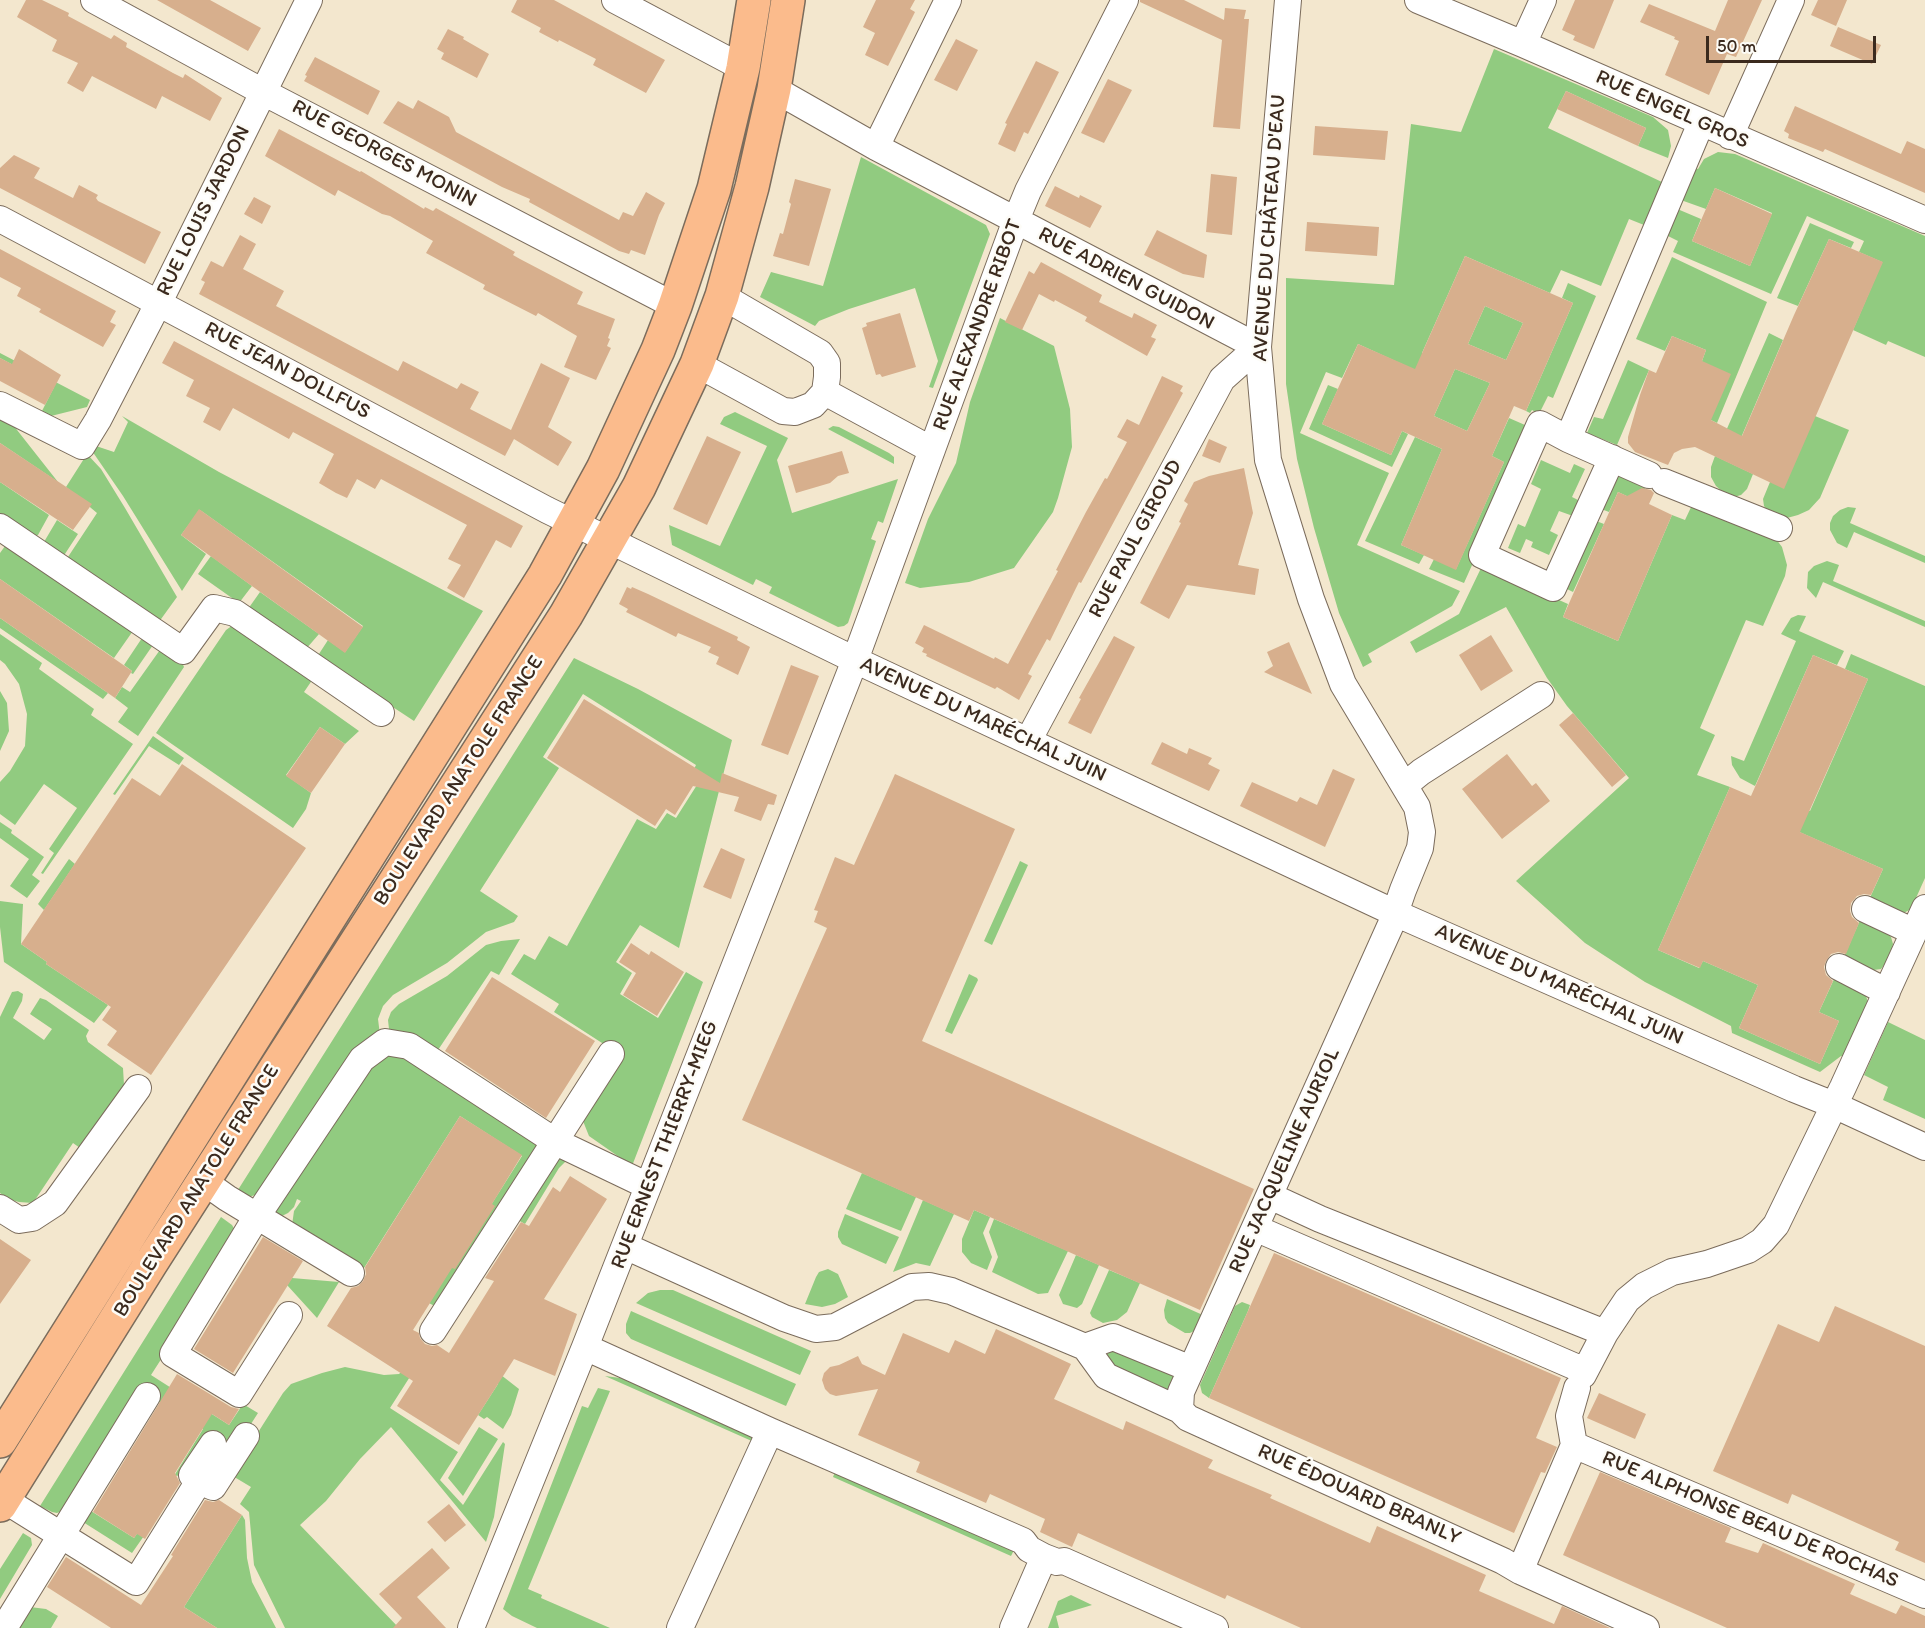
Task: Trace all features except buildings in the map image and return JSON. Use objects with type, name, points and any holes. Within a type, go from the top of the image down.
[{"type":"main road","name":"BOULEVARD ANATOLE FRANCE","points":[[0,1441],[539,585],[574,523],[611,452],[658,350],[675,306],[714,189],[743,69],[753,0]]},
{"type":"main road","name":"BOULEVARD ANATOLE FRANCE","points":[[2,1502],[203,1181],[566,615],[639,487],[697,364],[722,296],[752,187],[774,89],[788,0]]},
{"type":"street","name":"RUE GEORGES MONIN","points":[[94,0],[263,92],[675,306]]},
{"type":"street","name":"RUE LOUIS JARDON","points":[[0,405],[82,446],[98,420],[159,302],[309,0]]},
{"type":"street","points":[[615,0],[743,69]]},
{"type":"street","points":[[876,147],[948,0]]},
{"type":"street","name":"RUE ALEXANDRE RIBOT","points":[[855,660],[1016,220],[1028,191],[1125,0]]},
{"type":"street","name":"AVENUE DU CHÂTEAU D'EAU","points":[[1288,0],[1258,347],[1268,460],[1311,599],[1343,684],[1418,807],[1422,832],[1420,848],[1395,913]]},
{"type":"street","name":"RUE ENGEL GROS","points":[[1418,0],[1925,220]]},
{"type":"street","points":[[1523,44],[1543,0]]},
{"type":"street","points":[[1731,136],[1791,0]]},
{"type":"street","name":"RUE ADRIEN GUIDON","points":[[774,89],[876,147],[1258,347]]},
{"type":"street","points":[[1568,439],[1701,123]]},
{"type":"street","name":"RUE JEAN DOLLFUS","points":[[0,219],[574,523]]},
{"type":"street","points":[[697,364],[783,411],[795,412],[813,405],[825,392],[826,363],[820,353],[722,296]]},
{"type":"street","name":"RUE PAUL GIROUD","points":[[1028,741],[1222,379],[1258,347]]},
{"type":"street","points":[[825,392],[932,450]]},
{"type":"street","points":[[1612,458],[1552,588],[1482,555],[1540,424],[1568,439],[1612,458],[1656,479],[1779,528]]},
{"type":"street","name":"AVENUE DU MARÉCHAL JUIN","points":[[574,523],[855,660],[1395,913],[1834,1105]]},
{"type":"street","points":[[0,527],[183,651],[214,608],[236,613],[381,713]]},
{"type":"street","name":"RUE ERNEST THIERRY-MIEG","points":[[481,1625],[585,1347],[855,660]]},
{"type":"street","points":[[1406,785],[1421,772],[1541,695]]},
{"type":"street","points":[[1520,1571],[1574,1445],[1569,1416],[1582,1378],[1605,1333],[1627,1300],[1644,1286],[1672,1272],[1707,1264],[1748,1250],[1762,1241],[1776,1225],[1925,908]]},
{"type":"street","points":[[1865,909],[1914,932]]},
{"type":"street","name":"RUE JACQUELINE AURIOL","points":[[1180,1410],[1181,1392],[1395,913]]},
{"type":"street","points":[[1839,968],[1887,992]]},
{"type":"street","points":[[289,1315],[238,1394],[173,1354],[257,1216],[362,1059],[385,1042],[409,1046],[556,1142],[648,1186]]},
{"type":"street","points":[[434,1331],[611,1054]]},
{"type":"street","points":[[0,1208],[20,1220],[32,1218],[55,1203],[138,1088]]},
{"type":"street","points":[[1834,1105],[1925,1147]]},
{"type":"street","points":[[203,1181],[351,1274]]},
{"type":"street","points":[[1270,1196],[1320,1219],[1605,1333]]},
{"type":"street","points":[[1255,1228],[1582,1378]]},
{"type":"street","points":[[625,1246],[816,1329],[835,1327],[912,1287],[929,1286],[951,1291],[1085,1347],[1113,1337],[1191,1369]]},
{"type":"street","points":[[585,1347],[770,1431],[1023,1541],[1029,1549],[1044,1557],[1057,1562],[1064,1561],[1215,1628]]},
{"type":"street","name":"RUE ÉDOUARD BRANLY","points":[[1085,1347],[1106,1376],[1180,1410],[1188,1418],[1647,1628]]},
{"type":"street","points":[[3,1628],[147,1396]]},
{"type":"street","points":[[680,1628],[770,1431]]},
{"type":"street","points":[[213,1444],[192,1475],[213,1487],[246,1436]]},
{"type":"street","name":"RUE ALPHONSE BEAU DE ROCHAS","points":[[1574,1445],[1925,1595]]},
{"type":"street","points":[[2,1502],[136,1582],[199,1481]]},
{"type":"street","points":[[1013,1628],[1044,1557]]},
{"type":"green space","points":[[1494,49],[1653,117],[1668,130],[1671,146],[1668,158],[1638,146],[1646,128],[1566,91],[1548,128],[1664,183],[1644,225],[1629,219],[1601,286],[1561,270],[1550,293],[1465,256],[1422,353],[1426,375],[1358,344],[1342,378],[1326,372],[1300,433],[1389,473],[1357,545],[1460,591],[1452,606],[1368,654],[1372,662],[1363,667],[1339,613],[1297,459],[1286,384],[1286,278],[1394,285],[1411,124],[1461,132]]},
{"type":"green space","points":[[1718,152],[1735,154],[1925,236],[1925,357],[1888,341],[1886,345],[1853,330],[1882,262],[1859,252],[1864,241],[1807,216],[1771,294],[1673,252],[1678,241],[1664,234],[1675,208],[1701,219],[1692,241],[1750,266],[1772,213],[1715,188],[1706,209],[1678,199],[1692,167],[1698,169],[1704,159]]},
{"type":"green space","points":[[861,157],[986,225],[990,234],[933,388],[929,387],[938,361],[915,288],[849,309],[819,321],[815,326],[760,297],[771,272],[823,286]]},
{"type":"green space","points":[[1810,223],[1854,242],[1851,248],[1829,239],[1798,306],[1777,298]]},
{"type":"green space","points":[[1672,257],[1767,302],[1717,423],[1711,420],[1702,361],[1706,350],[1672,336],[1665,351],[1636,339]]},
{"type":"green space","points":[[1568,283],[1596,296],[1553,398],[1548,396],[1539,414],[1532,410],[1530,413],[1526,411],[1573,303],[1562,298]]},
{"type":"green space","points":[[1485,306],[1523,323],[1506,360],[1468,344]]},
{"type":"green space","points":[[1000,318],[1054,346],[1070,409],[1072,447],[1058,498],[1053,512],[1014,568],[969,582],[920,588],[905,583],[928,519],[956,463],[970,402]]},
{"type":"green space","points":[[1769,333],[1783,340],[1737,447],[1722,440]]},
{"type":"green space","points":[[0,353],[90,400],[87,407],[51,416],[42,411],[54,387],[0,358]]},
{"type":"green space","points":[[1628,360],[1649,370],[1617,445],[1587,433],[1594,417],[1603,419]]},
{"type":"green space","points":[[1455,369],[1490,383],[1467,431],[1434,416]]},
{"type":"green space","points":[[1328,385],[1338,389],[1322,424],[1391,455],[1402,431],[1408,434],[1392,467],[1309,429]]},
{"type":"green space","points":[[735,412],[788,438],[777,460],[792,513],[898,479],[883,523],[878,521],[871,539],[876,541],[848,623],[844,626],[838,627],[769,593],[772,587],[756,579],[753,585],[672,545],[669,525],[720,546],[767,446],[720,424],[724,417]]},
{"type":"green space","points":[[0,413],[6,416],[58,482],[0,443]]},
{"type":"green space","points":[[122,416],[219,472],[483,611],[414,721],[317,657],[328,640],[345,652],[363,626],[200,510],[181,535],[206,554],[182,591],[90,448],[93,445],[114,452],[128,422]]},
{"type":"green space","points":[[1815,416],[1849,430],[1820,498],[1809,510],[1798,515],[1787,518],[1769,513],[1764,506],[1763,499],[1770,482]]},
{"type":"green space","points":[[1509,418],[1532,431],[1464,583],[1429,569],[1434,559],[1456,569],[1504,462],[1492,456]]},
{"type":"green space","points":[[833,426],[889,453],[894,457],[894,464],[828,429]]},
{"type":"green space","points":[[1415,437],[1442,449],[1401,545],[1424,555],[1419,564],[1365,541]]},
{"type":"green space","points":[[87,454],[101,469],[177,597],[156,626],[64,563],[97,513],[66,487]]},
{"type":"green space","points":[[1715,456],[1753,474],[1747,489],[1741,495],[1734,497],[1725,494],[1716,486],[1711,477],[1711,467]]},
{"type":"green space","points":[[1541,460],[1570,473],[1574,464],[1585,469],[1572,497],[1580,501],[1573,516],[1559,511],[1550,531],[1558,535],[1549,555],[1531,547],[1533,542],[1526,539],[1520,553],[1508,548],[1518,524],[1525,527],[1541,489],[1531,484]]},
{"type":"green space","points":[[1613,468],[1647,483],[1644,491],[1631,498],[1618,492],[1609,512],[1596,507]]},
{"type":"green space","points":[[0,482],[49,515],[38,535],[33,538],[0,519]]},
{"type":"green space","points":[[1693,503],[1776,539],[1782,547],[1787,565],[1785,576],[1763,626],[1746,620],[1700,728],[1715,735],[1697,775],[1730,787],[1658,950],[1699,968],[1703,961],[1758,985],[1739,1028],[1820,1064],[1839,1021],[1819,1012],[1835,977],[1865,993],[1868,1002],[1846,1058],[1841,1056],[1820,1072],[1732,1033],[1731,1026],[1645,982],[1585,943],[1516,881],[1629,778],[1567,706],[1547,678],[1506,607],[1416,653],[1410,642],[1459,614],[1482,566],[1568,604],[1563,617],[1618,641],[1672,515],[1685,520]]},
{"type":"green space","points":[[1848,507],[1856,508],[1850,523],[1925,556],[1925,563],[1854,532],[1847,548],[1837,543],[1830,530],[1830,523],[1833,516]]},
{"type":"green space","points":[[1591,519],[1604,524],[1573,592],[1561,586]]},
{"type":"green space","points":[[57,520],[78,534],[61,560],[41,547]]},
{"type":"green space","points":[[8,542],[135,628],[114,658],[0,579],[0,553]]},
{"type":"green space","points":[[211,556],[252,586],[239,603],[198,574]]},
{"type":"green space","points":[[1827,561],[1839,565],[1833,581],[1925,621],[1925,627],[1823,582],[1816,598],[1807,588],[1808,572],[1814,566]]},
{"type":"green space","points":[[260,592],[319,634],[306,649],[248,609]]},
{"type":"green space","points":[[1798,615],[1806,616],[1799,631],[1844,651],[1837,665],[1813,655],[1755,786],[1740,778],[1732,765],[1731,756],[1744,761],[1796,641],[1781,634],[1791,618]]},
{"type":"green space","points":[[0,618],[108,693],[103,699],[0,628]]},
{"type":"green space","points":[[236,623],[317,673],[304,692],[359,731],[345,744],[320,727],[286,775],[311,793],[306,809],[293,828],[156,733],[226,630]]},
{"type":"green space","points":[[0,634],[42,663],[39,669],[94,709],[91,715],[133,744],[43,874],[41,873],[54,853],[49,849],[77,808],[44,784],[15,825],[0,814],[0,782],[10,771],[25,746],[27,714],[19,684],[0,660]]},
{"type":"green space","points":[[144,635],[155,642],[133,674],[124,665]]},
{"type":"green space","points":[[162,647],[181,660],[184,667],[138,736],[118,722],[128,708],[115,698],[122,687],[130,692]]},
{"type":"green space","points":[[1851,654],[1925,686],[1925,878],[1911,909],[1902,914],[1868,902],[1883,869],[1779,823],[1789,802],[1810,811],[1868,679],[1845,669]]},
{"type":"green space","points":[[574,658],[638,689],[732,740],[679,948],[640,925],[616,962],[632,973],[620,994],[658,1018],[686,972],[703,982],[632,1166],[589,1136],[583,1121],[583,1105],[616,1052],[554,1012],[559,1004],[511,974],[524,954],[535,960],[549,936],[567,946],[637,819],[656,829],[667,813],[676,818],[702,777],[693,771],[696,765],[583,694],[543,757],[559,768],[480,891],[518,916],[514,922],[486,932],[447,963],[393,995],[383,1006],[378,1019],[380,1035],[261,1193],[244,1196],[236,1193]]},
{"type":"green space","points":[[0,691],[7,703],[9,731],[0,751]]},
{"type":"green space","points":[[153,736],[184,758],[179,765],[149,746],[115,795],[113,794]]},
{"type":"green space","points":[[0,822],[44,857],[32,875],[40,881],[27,898],[10,886],[29,859],[0,838]]},
{"type":"green space","points":[[69,859],[75,864],[44,910],[38,904]]},
{"type":"green space","points":[[1020,861],[1028,865],[992,945],[984,941]]},
{"type":"green space","points":[[0,901],[23,904],[21,944],[47,962],[46,964],[108,1005],[94,1023],[4,962]]},
{"type":"green space","points":[[1861,918],[1884,929],[1891,937],[1893,944],[1891,956],[1881,969],[1866,971],[1842,961]]},
{"type":"green space","points":[[520,939],[499,975],[491,971],[438,1050],[390,1038],[388,1020],[391,1012],[399,1004],[447,976],[486,945]]},
{"type":"green space","points":[[969,974],[978,980],[952,1034],[945,1031]]},
{"type":"green space","points":[[18,991],[23,994],[22,1001],[13,1018],[44,1040],[52,1029],[30,1014],[40,998],[46,1000],[89,1030],[86,1036],[88,1042],[123,1068],[124,1085],[80,1148],[73,1143],[33,1203],[8,1199],[0,1193],[0,1017],[12,992]]},
{"type":"green space","points":[[1888,1022],[1925,1040],[1925,1119],[1883,1100],[1888,1087],[1864,1075]]},
{"type":"green space","points":[[405,1051],[538,1143],[536,1151],[438,1308],[429,1303],[522,1156],[460,1116],[364,1268],[292,1225],[294,1211],[301,1201],[297,1199],[294,1207],[280,1217],[273,1212],[363,1066],[388,1053]]},
{"type":"green space","points":[[555,1157],[575,1157],[566,1161],[559,1168],[525,1224],[518,1220]]},
{"type":"green space","points":[[862,1173],[916,1197],[901,1231],[846,1209]]},
{"type":"green space","points":[[923,1200],[954,1214],[930,1266],[916,1263],[893,1272]]},
{"type":"green space","points":[[974,1210],[990,1217],[983,1233],[992,1257],[987,1270],[971,1263],[962,1252],[962,1239]]},
{"type":"green space","points":[[845,1214],[899,1237],[886,1264],[842,1244],[838,1232]]},
{"type":"green space","points":[[221,1217],[232,1225],[236,1232],[235,1244],[151,1375],[229,1425],[243,1404],[258,1413],[215,1480],[185,1475],[174,1476],[203,1429],[159,1402],[130,1448],[126,1443],[62,1511],[52,1512],[40,1506]]},
{"type":"green space","points":[[994,1219],[1068,1251],[1048,1293],[1038,1294],[992,1272],[998,1257],[989,1232]]},
{"type":"green space","points":[[1076,1255],[1099,1265],[1082,1304],[1077,1308],[1063,1304],[1059,1295]]},
{"type":"green space","points":[[828,1269],[838,1274],[848,1297],[835,1304],[822,1307],[805,1304],[819,1272]]},
{"type":"green space","points":[[1109,1270],[1140,1283],[1127,1312],[1117,1320],[1103,1323],[1092,1317],[1090,1313]]},
{"type":"green space","points":[[292,1278],[339,1282],[317,1318],[287,1285]]},
{"type":"green space","points":[[673,1290],[811,1351],[800,1375],[636,1303],[648,1293]]},
{"type":"green space","points":[[1167,1299],[1205,1316],[1196,1330],[1185,1333],[1168,1323],[1164,1310]]},
{"type":"green space","points":[[1242,1302],[1250,1305],[1248,1311],[1209,1398],[1202,1393],[1200,1385],[1235,1306]]},
{"type":"green space","points":[[631,1311],[796,1384],[786,1406],[631,1339],[626,1333],[626,1324]]},
{"type":"green space","points":[[1112,1348],[1175,1376],[1170,1389],[1166,1392],[1110,1367],[1106,1356]]},
{"type":"green space","points":[[478,1357],[519,1389],[511,1415],[503,1429],[487,1417],[484,1419],[478,1415],[498,1384]]},
{"type":"green space","points":[[345,1367],[384,1375],[399,1374],[406,1367],[413,1372],[390,1408],[458,1452],[440,1480],[463,1505],[503,1442],[505,1444],[494,1517],[486,1542],[391,1427],[360,1459],[326,1501],[300,1525],[399,1628],[285,1628],[254,1565],[249,1512],[240,1504],[251,1487],[231,1475],[291,1384]]},
{"type":"green space","points":[[605,1376],[628,1379],[756,1437],[754,1442]]},
{"type":"green space","points":[[598,1388],[610,1391],[528,1589],[542,1595],[541,1598],[610,1628],[537,1628],[503,1609],[582,1406],[588,1408]]},
{"type":"green space","points":[[479,1427],[498,1439],[463,1496],[448,1478]]},
{"type":"green space","points":[[835,1472],[1014,1550],[1011,1556],[833,1477]]},
{"type":"green space","points":[[91,1511],[134,1538],[140,1529],[146,1533],[132,1553],[83,1522]]},
{"type":"green space","points":[[242,1515],[245,1520],[247,1558],[252,1582],[276,1628],[217,1628],[184,1607]]},
{"type":"green space","points":[[23,1533],[31,1538],[32,1545],[0,1599],[0,1569]]},
{"type":"green space","points":[[1071,1595],[1092,1605],[1056,1616],[1059,1628],[1048,1628],[1058,1601]]},
{"type":"green space","points":[[30,1607],[46,1609],[58,1616],[51,1628],[9,1628]]}]
